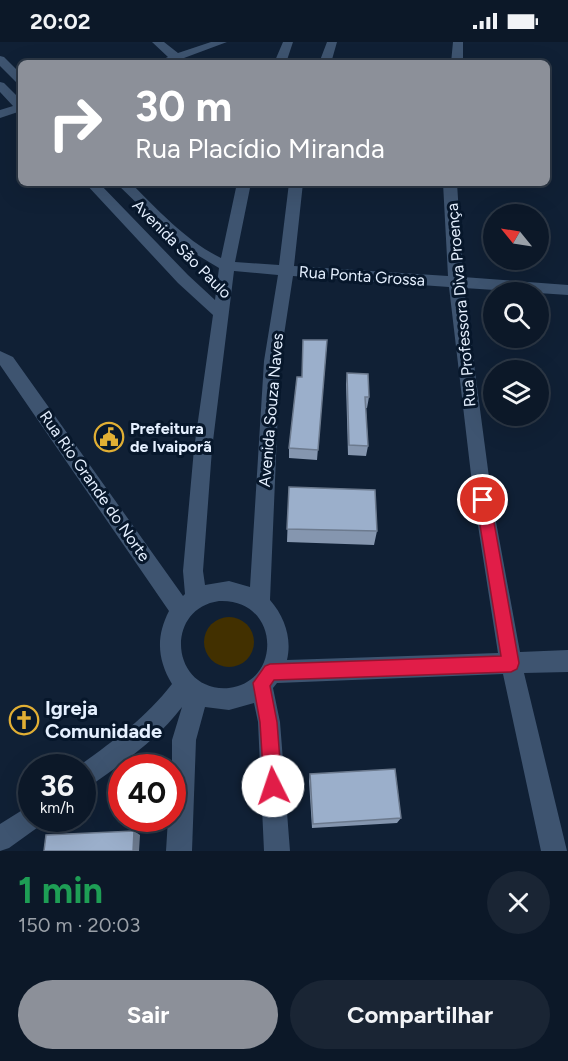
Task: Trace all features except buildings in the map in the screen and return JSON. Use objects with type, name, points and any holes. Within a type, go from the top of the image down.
[{"type":"street","points":[[157,42],[178,60]]},
{"type":"street","points":[[181,60],[222,42]]},
{"type":"street","points":[[281,60],[288,42]]},
{"type":"street","points":[[326,60],[332,42]]},
{"type":"street","points":[[457,60],[458,42]]},
{"type":"street","points":[[0,59],[18,78]]},
{"type":"street","points":[[0,85],[18,104]]},
{"type":"street","points":[[0,114],[18,108]]},
{"type":"street","name":"Avenida São Paulo","points":[[95,186],[183,279],[222,315]]},
{"type":"street","name":"Avenida São Paulo","points":[[126,186],[189,246],[227,266]]},
{"type":"street","points":[[189,606],[203,449],[227,266],[243,186]]},
{"type":"street","name":"Avenida Souza Naves","points":[[260,602],[272,361],[296,186]]},
{"type":"street","name":"Rua Professora Diva Proença","points":[[450,186],[456,283],[483,500],[511,663],[554,851]]},
{"type":"street","name":"Rua Ponta Grossa","points":[[227,266],[568,290]]},
{"type":"street","name":"Rua Rio Grande do Norte","points":[[4,359],[189,606]]},
{"type":"street","points":[[277,851],[268,722],[271,676],[277,659],[279,636],[272,614],[260,602],[246,594],[229,591],[212,593],[189,606],[173,627],[169,644],[170,659],[176,672],[191,689],[211,698],[227,699],[246,694],[271,676],[568,661]]},
{"type":"street","points":[[96,768],[140,736],[191,689]]},
{"type":"street","points":[[179,851],[184,740],[191,689]]},
{"type":"street","points":[[0,839],[18,826]]},
{"type":"shaded area","points":[[229,617],[238,619],[249,628],[254,642],[252,651],[243,662],[229,667],[220,665],[209,656],[204,642],[206,633],[215,622]]},
{"type":"place","name":"Prefeitura de Ivaiporã","points":[[109,437]]},
{"type":"place","name":"Igreja Comunidade","points":[[24,720]]},
{"type":"route","points":[[273,786],[268,722],[261,683],[270,672],[511,663],[483,500]]}]
